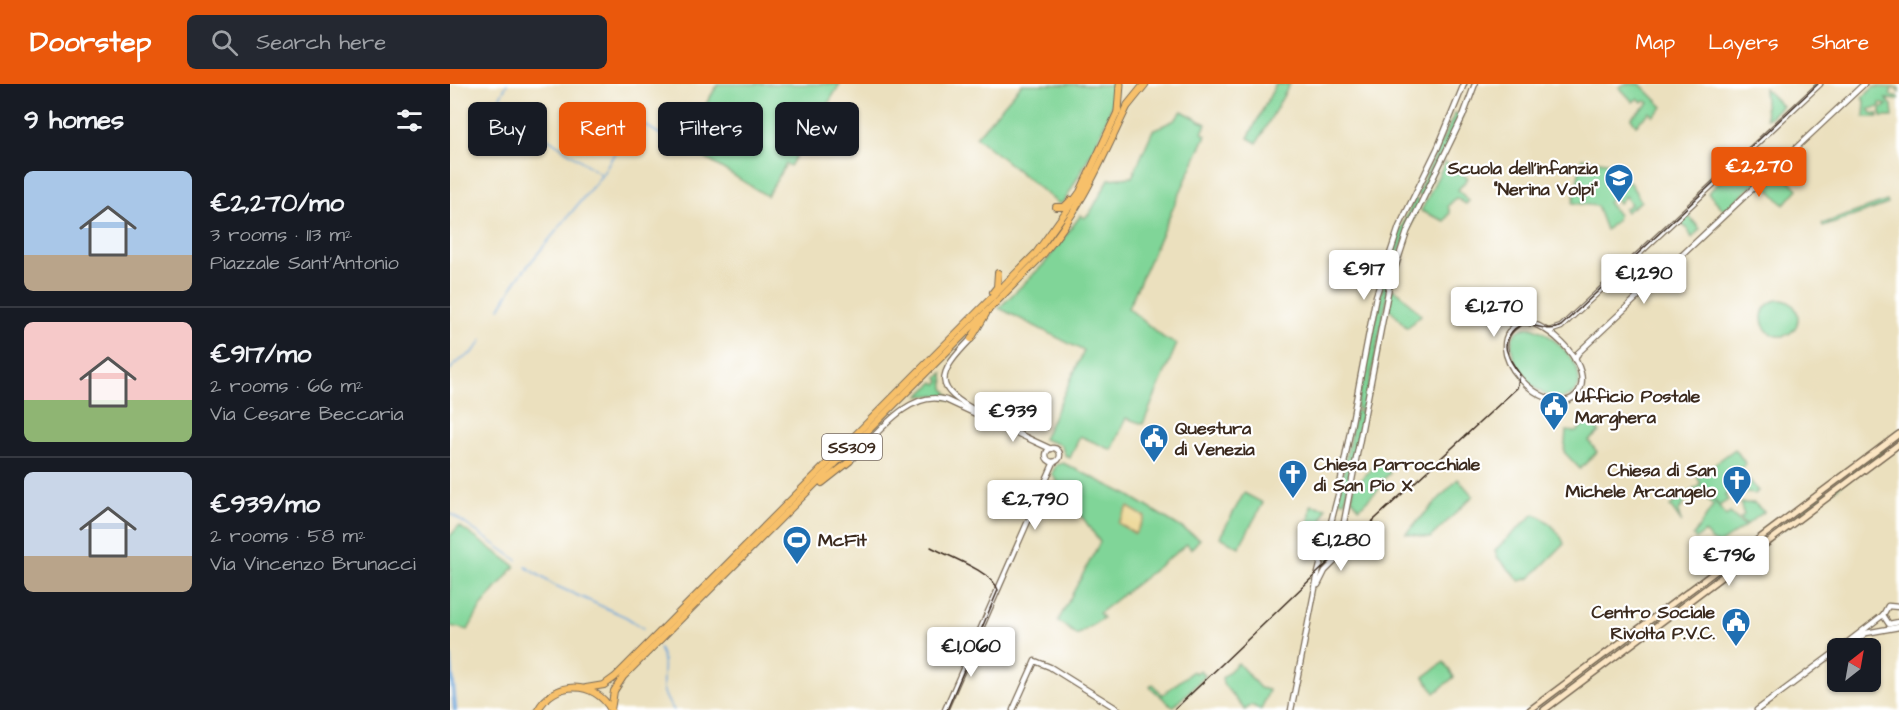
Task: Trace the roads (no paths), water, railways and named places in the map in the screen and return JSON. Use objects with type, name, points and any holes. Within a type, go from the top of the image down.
[{"type":"highway","name":"SS309","points":[[1118,111],[1120,84]]},
{"type":"highway","name":"SS309","points":[[1128,105],[1145,84]]},
{"type":"main road","name":"SS309","points":[[538,710],[556,691],[571,687],[586,688],[604,685],[615,677],[987,307],[1040,258],[1072,217],[1096,175],[1128,105]]},
{"type":"main road","name":"SS309","points":[[611,710],[614,691],[623,677],[809,492],[987,307],[1050,236],[1086,181],[1118,111]]},
{"type":"main road","points":[[1056,207],[1060,208],[1068,204],[1086,181]]},
{"type":"main road","points":[[971,339],[996,289],[998,273]]},
{"type":"main road","points":[[1530,710],[1899,434]]},
{"type":"main road","points":[[1544,710],[1899,444]]},
{"type":"main road","points":[[809,492],[850,461]]},
{"type":"main road","name":"SS309","points":[[586,688],[601,697],[611,710]]},
{"type":"street","points":[[1291,710],[1316,589],[1317,573],[1338,495],[1386,261],[1464,84]]},
{"type":"street","points":[[1353,544],[1346,535],[1343,524],[1385,304],[1407,232],[1463,116],[1475,84]]},
{"type":"street","points":[[1549,331],[1560,328],[1820,84]]},
{"type":"street","points":[[1575,360],[1578,352],[1864,84]]},
{"type":"street","points":[[1413,198],[1418,197],[1421,203]]},
{"type":"street","points":[[1386,261],[1390,267],[1396,265]]},
{"type":"street","points":[[1522,322],[1530,322],[1549,331],[1575,360],[1582,382],[1578,393],[1568,401],[1547,399],[1519,377],[1505,353],[1505,341],[1510,330],[1522,322]]},
{"type":"street","points":[[971,339],[947,367],[945,385],[953,398],[995,422]]},
{"type":"street","points":[[850,461],[908,405],[924,397],[946,400],[1052,448],[1060,454],[1051,461],[1049,471],[945,710]]},
{"type":"street","points":[[1041,444],[1051,461]]},
{"type":"street","points":[[1046,453],[1052,448]]},
{"type":"street","points":[[1316,589],[1324,572],[1369,527],[1358,535],[1326,539]]},
{"type":"street","points":[[1323,551],[1324,558],[1331,565]]},
{"type":"street","points":[[1854,638],[1882,615],[1885,608],[1899,601]]},
{"type":"street","points":[[1891,605],[1899,607]]},
{"type":"street","points":[[1882,615],[1886,622]]},
{"type":"street","points":[[1872,624],[1899,622]]},
{"type":"street","points":[[1861,638],[1870,632],[1899,627]]},
{"type":"street","points":[[1757,710],[1827,659]]},
{"type":"street","points":[[1013,710],[1035,661],[1050,667],[1119,710]]},
{"type":"waterway","points":[[500,308],[517,279],[602,175],[499,105],[498,101],[507,84]]},
{"type":"waterway","points":[[646,126],[658,133]]},
{"type":"waterway","points":[[603,173],[613,156]]},
{"type":"waterway","points":[[450,370],[474,351],[482,340]]},
{"type":"waterway","points":[[450,513],[517,560]]},
{"type":"waterway","points":[[526,567],[554,585],[626,617],[643,628]]},
{"type":"waterway","points":[[659,648],[663,664],[664,693],[674,710]]},
{"type":"waterway","points":[[450,656],[455,710]]},
{"type":"tram line","points":[[1174,710],[1337,554],[1517,388],[1520,375],[1510,360],[1506,347],[1508,338],[1515,329],[1521,325],[1548,329],[1561,326],[1818,84]]},
{"type":"tram line","points":[[931,547],[979,571],[988,577],[998,590],[947,710]]},
{"type":"place","name":"Scuola dell'infanzia \"Nerina Volpi\"","points":[[1619,204]]},
{"type":"place","name":"Ufficio Postale Marghera","points":[[1554,432]]},
{"type":"place","name":"Questura di Venezia","points":[[1154,464]]},
{"type":"place","name":"Chiesa Parrocchiale di San Pio X","points":[[1293,500]]},
{"type":"place","name":"Chiesa di San Michele Arcangelo","points":[[1737,506]]},
{"type":"place","name":"McFit","points":[[797,566]]},
{"type":"place","name":"Centro Sociale Rivolta P.V.C.","points":[[1736,648]]}]
